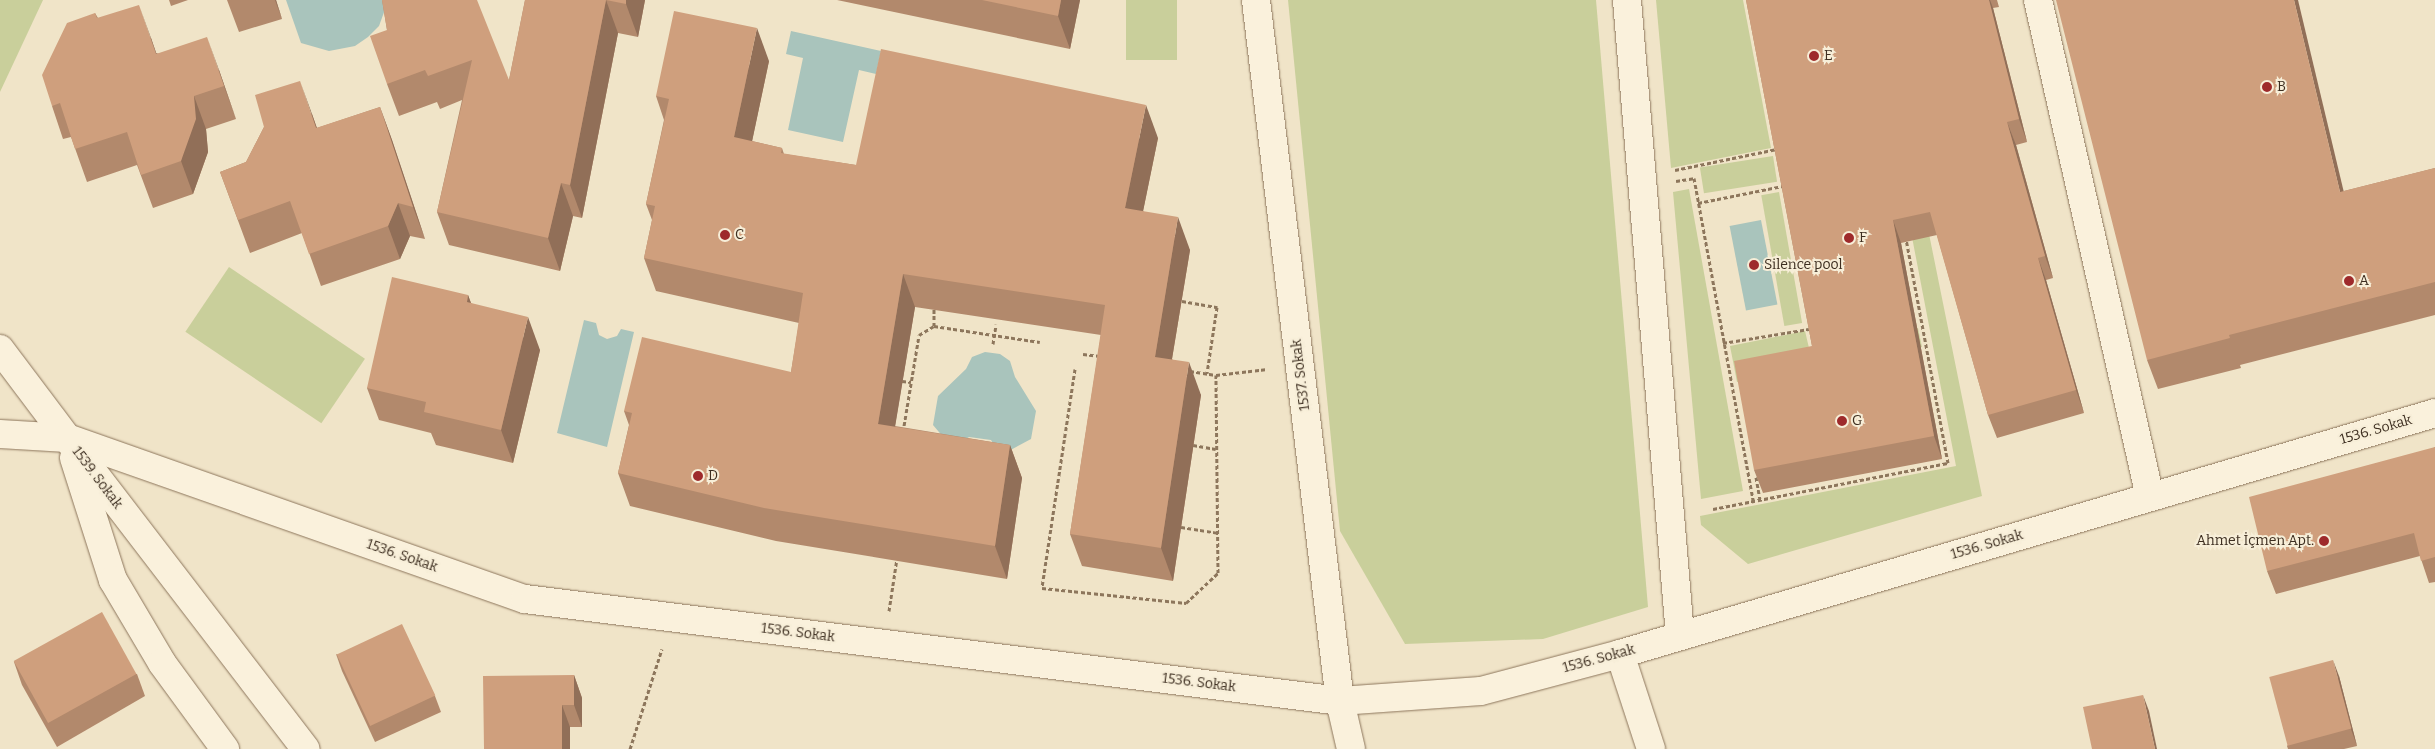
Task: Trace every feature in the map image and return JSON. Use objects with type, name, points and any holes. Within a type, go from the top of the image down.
[{"type":"street","name":"1537. Sokak","points":[[1256,0],[1340,701],[1351,749]]},
{"type":"street","points":[[1627,0],[1680,635]]},
{"type":"street","points":[[2038,0],[2150,497]]},
{"type":"street","points":[[0,349],[67,438]]},
{"type":"street","name":"1536. Sokak","points":[[0,434],[67,438],[524,599],[1340,701],[1481,691],[1620,654],[2435,413]]},
{"type":"street","name":"1539. Sokak","points":[[67,438],[113,580],[162,662],[225,749]]},
{"type":"street","name":"1539. Sokak","points":[[67,438],[306,749]]},
{"type":"street","points":[[1620,654],[1651,749]]},
{"type":"path","points":[[1773,140],[1775,152]]},
{"type":"path","points":[[1674,170],[1784,150]]},
{"type":"path","points":[[1676,182],[1694,178],[1752,501]]},
{"type":"path","points":[[1781,178],[1784,195]]},
{"type":"path","points":[[1698,203],[1782,186]]},
{"type":"path","points":[[1712,508],[1948,463],[1906,237]]},
{"type":"path","points":[[934,326],[936,297]]},
{"type":"path","points":[[1182,301],[1217,307],[1207,373]]},
{"type":"path","points":[[1913,324],[1922,322]]},
{"type":"path","points":[[993,344],[996,324]]},
{"type":"path","points":[[902,435],[918,335],[934,326],[1040,342]]},
{"type":"path","points":[[1724,343],[1809,327],[1810,335]]},
{"type":"path","points":[[1083,354],[1102,357]]},
{"type":"path","points":[[1188,370],[1216,375],[1300,366]]},
{"type":"path","points":[[1075,369],[1042,588],[1186,603],[1218,573],[1216,375]]},
{"type":"path","points":[[902,381],[911,382]]},
{"type":"path","points":[[1193,445],[1216,449]]},
{"type":"path","points":[[1756,477],[1760,499]]},
{"type":"path","points":[[1181,528],[1217,533]]},
{"type":"path","points":[[884,644],[898,550]]},
{"type":"path","points":[[630,749],[672,617]]},
{"type":"green space","points":[[0,0],[43,0],[0,92]]},
{"type":"green space","points":[[1126,0],[1177,0],[1177,60],[1126,60]]},
{"type":"green space","points":[[1288,0],[1596,0],[1648,607],[1543,639],[1405,644],[1340,531]]},
{"type":"green space","points":[[1656,0],[1743,0],[1771,148],[1671,168]]},
{"type":"green space","points":[[1908,130],[1982,496],[1748,564],[1701,525],[1700,516],[1956,466],[1892,133]]},
{"type":"green space","points":[[1773,156],[1777,182],[1704,193],[1700,168]]},
{"type":"green space","points":[[1689,189],[1743,491],[1701,499],[1673,192]]},
{"type":"green space","points":[[1779,192],[1802,323],[1784,326],[1761,195]]},
{"type":"green space","points":[[229,267],[365,359],[321,423],[185,332]]},
{"type":"green space","points":[[1918,328],[1922,347],[1737,382],[1730,346],[1805,331],[1809,348]]},
{"type":"water","points":[[286,0],[387,0],[387,4],[379,26],[368,37],[355,46],[329,51],[301,43]]},
{"type":"water","points":[[791,31],[881,51],[876,74],[859,70],[843,142],[788,130],[803,58],[786,54]]},
{"type":"water","name":"Silence pool","points":[[1761,220],[1777,304],[1746,311],[1730,226]]},
{"type":"water","points":[[584,320],[596,323],[599,335],[607,339],[617,336],[621,329],[634,332],[607,447],[557,433]]},
{"type":"water","points":[[985,352],[1000,354],[1010,361],[1015,377],[1036,411],[1031,439],[1005,453],[998,452],[991,440],[969,437],[956,446],[950,445],[933,425],[938,396],[966,369],[972,357]]},
{"type":"building","points":[[382,0],[477,0],[509,80],[525,0],[606,0],[570,185],[561,183],[548,238],[437,212],[472,60],[428,76],[425,70],[387,84],[370,36],[387,30]]},
{"type":"building","points":[[606,0],[626,0],[626,4]]},
{"type":"building","points":[[982,0],[1061,0],[1058,16]]},
{"type":"building","points":[[1746,0],[1989,0],[2019,119],[2007,122],[2045,256],[2038,258],[2076,390],[1988,415],[1930,212],[1893,220],[1934,436],[1754,470],[1734,361],[1812,346]]},
{"type":"building","points":[[2056,0],[2294,0],[2340,192],[2435,168],[2435,282],[2229,335],[2230,338],[2147,360]]},
{"type":"building","points":[[139,5],[156,54],[207,37],[224,86],[194,96],[196,119],[181,161],[141,175],[127,132],[75,149],[60,103],[52,106],[42,75],[67,23],[95,13],[97,18]]},
{"type":"building","points":[[674,11],[757,28],[734,137],[782,148],[781,153],[856,165],[881,49],[1146,105],[1125,208],[1178,217],[1155,357],[1189,362],[1161,548],[1070,534],[1105,305],[903,274],[878,424],[1010,445],[995,546],[764,508],[618,473],[632,413],[624,411],[642,337],[791,372],[803,293],[644,258],[655,206],[646,204],[669,99],[656,96]]},
{"type":"building","points":[[300,81],[316,128],[380,107],[413,207],[398,203],[388,226],[309,254],[290,201],[238,220],[220,172],[246,162],[264,127],[255,95]]},
{"type":"building","points":[[392,277],[468,295],[467,302],[528,317],[501,430],[424,412],[426,402],[367,388]]},
{"type":"building","points":[[2435,447],[2435,557],[2421,561],[2414,533],[2267,571],[2249,497]]},
{"type":"building","points":[[102,612],[136,674],[48,723],[14,661]]},
{"type":"building","points":[[402,624],[435,696],[370,726],[337,654]]},
{"type":"building","points":[[2333,660],[2351,729],[2288,746],[2269,677]]},
{"type":"building","points":[[574,675],[574,705],[562,705],[562,749],[484,749],[483,676]]},
{"type":"building","points":[[2143,695],[2155,749],[2092,749],[2083,707]]},
{"type":"place","name":"E","points":[[1814,56]]},
{"type":"place","name":"B","points":[[2267,87]]},
{"type":"place","name":"C","points":[[725,235]]},
{"type":"place","name":"F","points":[[1849,238]]},
{"type":"place","name":"Silence pool","points":[[1754,265]]},
{"type":"place","name":"A","points":[[2349,281]]},
{"type":"place","name":"G","points":[[1842,421]]},
{"type":"place","name":"D","points":[[698,476]]},
{"type":"place","name":"Ahmet İçmen Apt.","points":[[2324,541]]}]
